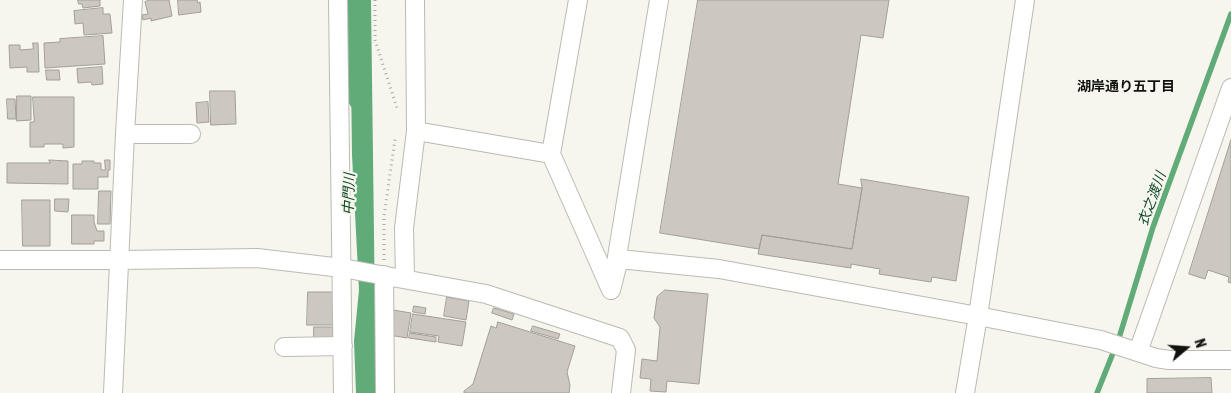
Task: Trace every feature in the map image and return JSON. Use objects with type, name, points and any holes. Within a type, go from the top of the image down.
[{"type":"street","points":[[113,393],[132,0]]},
{"type":"street","points":[[338,0],[343,268],[343,393]]},
{"type":"street","points":[[405,279],[404,228],[416,131],[415,0]]},
{"type":"street","points":[[578,0],[552,154],[611,290]]},
{"type":"street","points":[[611,290],[659,0]]},
{"type":"street","points":[[965,393],[1025,0]]},
{"type":"street","points":[[1136,351],[1231,88]]},
{"type":"street","points":[[416,131],[552,154]]},
{"type":"street","points":[[125,134],[190,134]]},
{"type":"street","points":[[0,260],[257,258],[343,268],[486,294],[620,338],[626,350],[621,393]]},
{"type":"street","points":[[611,290],[619,259],[719,269],[1101,340],[1156,358],[1169,360],[1231,360]]},
{"type":"street","points":[[384,275],[385,393]]},
{"type":"street","points":[[284,347],[343,346]]},
{"type":"path","points":[[375,0],[375,40],[399,116],[399,96]]},
{"type":"path","points":[[384,275],[384,216],[396,134]]},
{"type":"shaded area","points":[[350,0],[371,0],[376,393],[356,393],[354,341],[359,290],[352,155]]},
{"type":"building","points":[[78,0],[100,0],[100,6],[83,8]]},
{"type":"building","points":[[150,0],[169,0],[172,16],[151,21],[151,18],[143,20],[142,15],[148,14],[145,2]]},
{"type":"building","points":[[178,0],[197,0],[198,3],[200,2],[201,12],[179,15]]},
{"type":"building","points":[[698,0],[889,0],[883,38],[861,35],[838,184],[862,188],[852,249],[762,235],[759,249],[660,233]]},
{"type":"building","points":[[103,8],[103,14],[110,14],[112,33],[84,35],[83,23],[75,24],[74,11]]},
{"type":"building","points":[[103,36],[105,64],[45,68],[44,43],[60,42],[60,39]]},
{"type":"building","points":[[33,43],[38,43],[39,72],[27,72],[27,67],[10,68],[9,45],[20,45],[20,50],[33,49]]},
{"type":"building","points":[[102,67],[103,84],[92,85],[91,82],[78,83],[77,69]]},
{"type":"building","points":[[46,70],[59,70],[60,80],[47,80]]},
{"type":"building","points":[[210,91],[235,91],[236,124],[211,125]]},
{"type":"building","points":[[17,96],[31,96],[31,120],[17,121]]},
{"type":"building","points":[[33,97],[74,97],[74,147],[63,148],[63,144],[44,144],[44,147],[30,147],[30,122],[34,122]]},
{"type":"building","points":[[7,99],[15,99],[16,119],[8,119]]},
{"type":"building","points":[[208,102],[209,122],[197,123],[196,103]]},
{"type":"building","points":[[1231,140],[1231,283],[1228,282],[1229,277],[1208,270],[1205,279],[1189,274]]},
{"type":"building","points":[[49,160],[68,161],[68,184],[7,183],[7,163],[50,163]]},
{"type":"building","points":[[105,160],[110,160],[110,170],[108,170],[108,177],[98,177],[98,189],[73,189],[73,164],[82,164],[82,161],[94,161],[94,163],[101,163],[101,170],[105,170]]},
{"type":"building","points":[[861,179],[969,197],[956,281],[932,277],[931,282],[879,274],[880,269],[851,264],[851,268],[758,254],[762,235],[852,249],[862,188]]},
{"type":"building","points":[[99,191],[111,191],[110,224],[98,224]]},
{"type":"building","points":[[55,199],[69,199],[68,212],[55,211]]},
{"type":"building","points":[[22,200],[50,200],[50,246],[23,246]]},
{"type":"building","points":[[72,215],[94,215],[97,231],[104,231],[104,241],[94,241],[94,244],[72,244]]},
{"type":"building","points":[[665,290],[708,294],[699,384],[667,381],[666,392],[650,391],[651,379],[640,378],[642,359],[657,361],[660,327],[654,318],[657,297]]},
{"type":"building","points":[[308,292],[334,292],[334,325],[307,325]]},
{"type":"building","points":[[447,297],[469,301],[466,320],[444,316]]},
{"type":"building","points":[[414,306],[426,308],[425,314],[413,312]]},
{"type":"building","points":[[494,308],[514,314],[512,320],[492,313]]},
{"type":"building","points":[[393,310],[411,313],[407,338],[389,335]]},
{"type":"building","points":[[413,314],[466,322],[462,346],[438,342],[439,336],[410,332]]},
{"type":"building","points":[[498,322],[575,346],[567,372],[570,385],[569,393],[464,393],[473,384],[491,326],[496,328]]},
{"type":"building","points":[[533,326],[560,334],[558,339],[531,331]]},
{"type":"building","points":[[314,327],[333,327],[333,338],[314,338]]},
{"type":"building","points":[[410,333],[436,337],[436,342],[409,338]]},
{"type":"building","points":[[1211,378],[1212,393],[1147,393],[1147,379]]},
{"type":"waterway","name":"中門川","points":[[350,0],[350,100],[356,109]]},
{"type":"waterway","name":"衣之渡川","points":[[1097,393],[1119,338],[1153,227],[1231,14]]},
{"type":"district","name":"湖岸通り五丁目","points":[[1126,87]]}]
